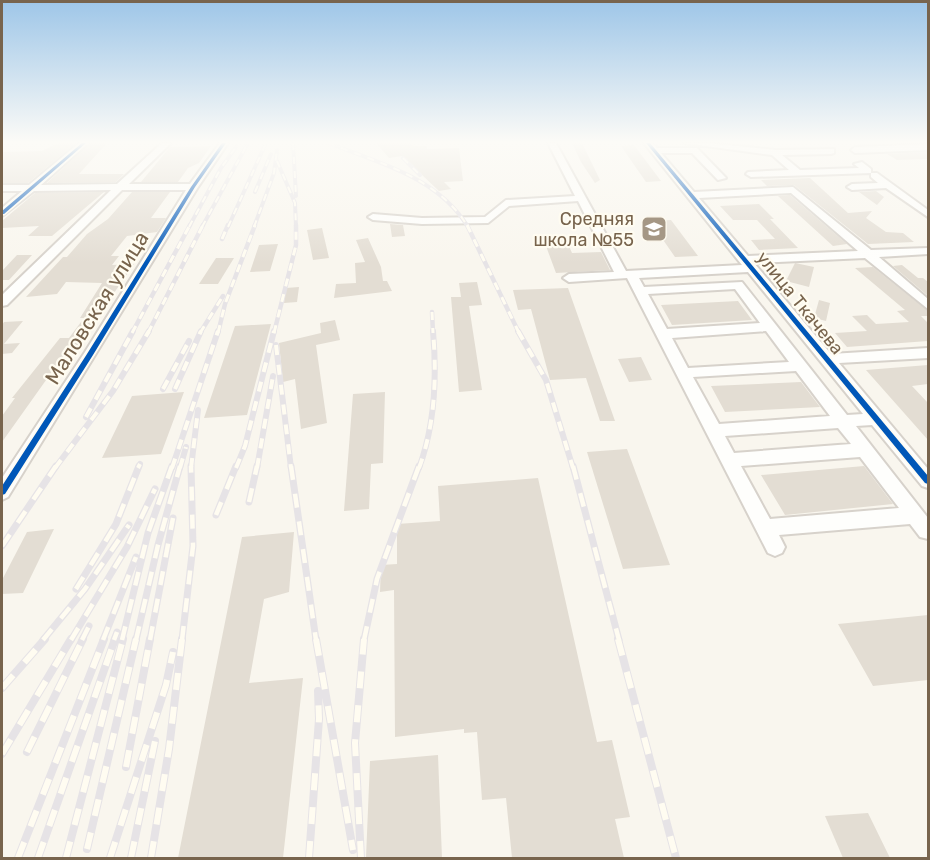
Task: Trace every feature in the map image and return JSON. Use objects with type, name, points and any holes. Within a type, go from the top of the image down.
[{"type":"street","points":[[2,213],[37,183]]},
{"type":"street","points":[[2,302],[46,256],[126,183]]},
{"type":"street","name":"Маловская улица","points":[[2,492],[196,183]]},
{"type":"street","points":[[575,183],[627,276],[639,291],[775,547]]},
{"type":"street","name":"улица Ткачева","points":[[682,183],[928,481]]},
{"type":"street","points":[[885,183],[928,214]]},
{"type":"street","points":[[852,187],[888,185]]},
{"type":"street","points":[[2,188],[193,187]]},
{"type":"street","points":[[692,195],[793,190],[928,305]]},
{"type":"street","points":[[373,217],[422,221],[488,220],[506,203],[583,198]]},
{"type":"street","points":[[569,278],[627,276],[867,254],[928,251]]},
{"type":"street","points":[[639,291],[738,285],[927,531]]},
{"type":"street","points":[[662,334],[770,327]]},
{"type":"street","points":[[827,359],[928,353]]},
{"type":"street","points":[[682,373],[800,366]]},
{"type":"street","points":[[713,431],[876,419]]},
{"type":"street","points":[[728,460],[865,450]]},
{"type":"street","points":[[764,528],[915,515]]},
{"type":"building","points":[[431,183],[445,183],[451,189],[439,191]]},
{"type":"building","points":[[764,183],[816,183],[848,213],[872,211],[866,218],[886,232],[903,233],[914,242],[868,244],[794,185],[767,186]]},
{"type":"building","points":[[876,191],[884,197],[877,205],[859,192]]},
{"type":"building","points":[[104,192],[52,236],[28,236],[39,226],[2,228],[2,221],[35,193]]},
{"type":"building","points":[[132,192],[170,192],[151,218],[166,218],[157,232],[127,236],[111,256],[119,256],[112,265],[134,264],[78,345],[71,345],[2,442],[2,416],[15,398],[12,398],[60,338],[69,338],[84,318],[80,318],[102,283],[66,282],[57,294],[26,297],[63,257],[67,257],[87,234],[108,219]]},
{"type":"building","points":[[790,195],[847,244],[833,246],[778,196]]},
{"type":"building","points":[[759,204],[798,248],[759,250],[751,240],[775,239],[757,220],[733,220],[720,206]]},
{"type":"building","points":[[671,220],[698,256],[675,257],[650,221]]},
{"type":"building","points":[[390,224],[403,225],[405,236],[392,237]]},
{"type":"building","points":[[322,228],[329,258],[313,260],[307,230]]},
{"type":"building","points":[[565,237],[572,253],[601,252],[610,270],[556,273],[543,238]]},
{"type":"building","points":[[368,238],[381,267],[383,281],[387,281],[392,291],[334,298],[336,284],[356,283],[355,263],[365,262],[356,240]]},
{"type":"building","points":[[278,244],[270,271],[250,272],[259,245]]},
{"type":"building","points":[[17,255],[32,255],[9,280],[2,280],[2,271]]},
{"type":"building","points":[[216,258],[234,258],[218,284],[199,284]]},
{"type":"building","points":[[795,263],[814,267],[809,287],[786,281]]},
{"type":"building","points":[[902,265],[918,278],[923,278],[928,282],[928,296],[893,266]]},
{"type":"building","points":[[873,267],[928,311],[928,316],[921,316],[928,323],[928,341],[847,347],[835,333],[867,331],[852,316],[867,315],[876,324],[909,322],[897,311],[905,310],[855,268]]},
{"type":"building","points":[[477,282],[482,305],[469,306],[482,390],[459,392],[451,297],[461,297],[459,283]]},
{"type":"building","points":[[299,287],[297,302],[284,303],[286,288]]},
{"type":"building","points":[[568,288],[615,421],[600,421],[586,378],[550,380],[531,309],[518,310],[513,290]]},
{"type":"building","points":[[819,300],[830,303],[826,321],[814,318]]},
{"type":"building","points":[[738,301],[752,320],[672,325],[661,305]]},
{"type":"building","points":[[335,320],[340,340],[316,345],[327,423],[301,429],[295,379],[283,382],[279,343],[321,333],[320,323]]},
{"type":"building","points":[[23,321],[4,344],[20,343],[12,353],[2,354],[2,325],[4,322]]},
{"type":"building","points":[[271,324],[247,415],[204,418],[235,326]]},
{"type":"building","points":[[641,357],[652,380],[629,382],[618,359]]},
{"type":"building","points":[[928,365],[928,384],[912,386],[928,403],[928,440],[866,370]]},
{"type":"building","points":[[801,382],[820,407],[725,412],[711,386]]},
{"type":"building","points":[[184,392],[161,454],[102,458],[132,396]]},
{"type":"building","points":[[385,392],[383,463],[371,464],[369,509],[344,511],[353,394]]},
{"type":"building","points":[[627,449],[670,565],[623,569],[587,452]]},
{"type":"building","points":[[864,466],[893,504],[785,515],[761,475]]},
{"type":"building","points":[[538,478],[597,742],[612,740],[630,817],[615,819],[624,858],[512,858],[506,798],[482,800],[477,732],[464,733],[464,729],[395,737],[394,590],[380,592],[381,565],[397,564],[397,524],[440,521],[438,486]]},
{"type":"building","points":[[54,529],[23,593],[2,594],[2,580],[27,532]]},
{"type":"building","points":[[294,532],[289,592],[264,599],[249,683],[303,678],[283,858],[178,858],[242,537]]},
{"type":"building","points":[[928,615],[928,680],[873,686],[838,624]]},
{"type":"building","points":[[438,755],[442,858],[366,858],[370,761]]},
{"type":"building","points":[[868,813],[890,858],[843,858],[825,816]]},
{"type":"railway","points":[[189,227],[213,183]]},
{"type":"railway","points":[[202,227],[226,183]]},
{"type":"railway","points":[[228,227],[248,183]]},
{"type":"railway","points":[[255,192],[259,183]]},
{"type":"railway","points":[[254,227],[270,183]]},
{"type":"railway","points":[[286,183],[295,203],[296,227]]},
{"type":"railway","points":[[295,183],[296,196]]},
{"type":"railway","points":[[422,183],[441,196],[468,227]]},
{"type":"railway","points":[[132,333],[190,225]]},
{"type":"railway","points":[[148,333],[203,225]]},
{"type":"railway","points":[[222,239],[228,225]]},
{"type":"railway","points":[[218,333],[225,304],[255,225]]},
{"type":"railway","points":[[274,333],[296,245],[296,227]]},
{"type":"railway","points":[[468,227],[518,331]]},
{"type":"railway","points":[[200,332],[223,296]]},
{"type":"railway","points":[[432,312],[433,333]]},
{"type":"railway","points":[[86,417],[133,331]]},
{"type":"railway","points":[[55,468],[113,391],[149,331]]},
{"type":"railway","points":[[172,468],[218,331]]},
{"type":"railway","points":[[236,468],[245,446],[274,331]]},
{"type":"railway","points":[[419,468],[434,401],[433,331]]},
{"type":"railway","points":[[518,331],[546,380],[573,468]]},
{"type":"railway","points":[[175,389],[200,332]]},
{"type":"railway","points":[[163,389],[189,341]]},
{"type":"railway","points":[[276,345],[291,468]]},
{"type":"railway","points":[[257,468],[273,376]]},
{"type":"railway","points":[[191,468],[198,410]]},
{"type":"railway","points":[[180,468],[186,447]]},
{"type":"railway","points":[[2,546],[56,466]]},
{"type":"railway","points":[[76,589],[116,524],[139,466]]},
{"type":"railway","points":[[122,640],[148,533],[172,466]]},
{"type":"railway","points":[[136,640],[158,545],[180,466]]},
{"type":"railway","points":[[216,515],[236,466]]},
{"type":"railway","points":[[249,502],[257,466]]},
{"type":"railway","points":[[291,466],[316,640]]},
{"type":"railway","points":[[364,640],[377,579],[419,466]]},
{"type":"railway","points":[[573,466],[619,640]]},
{"type":"railway","points":[[182,640],[193,546],[191,468]]},
{"type":"railway","points":[[71,640],[127,547],[155,489]]},
{"type":"railway","points":[[150,640],[173,518]]},
{"type":"railway","points":[[43,640],[85,589],[129,525]]},
{"type":"railway","points":[[103,640],[136,557]]},
{"type":"railway","points":[[82,640],[89,626]]},
{"type":"railway","points":[[114,640],[117,632]]},
{"type":"railway","points":[[2,688],[45,639]]},
{"type":"railway","points":[[2,754],[71,639]]},
{"type":"railway","points":[[27,752],[83,639]]},
{"type":"railway","points":[[18,858],[104,639]]},
{"type":"railway","points":[[38,858],[115,639]]},
{"type":"railway","points":[[66,858],[123,639]]},
{"type":"railway","points":[[87,849],[136,639]]},
{"type":"railway","points":[[126,767],[150,639]]},
{"type":"railway","points":[[151,858],[169,749],[182,639]]},
{"type":"railway","points":[[316,639],[353,850]]},
{"type":"railway","points":[[361,858],[355,743],[364,639]]},
{"type":"railway","points":[[618,639],[676,858]]},
{"type":"railway","points":[[110,858],[166,685],[173,652]]},
{"type":"railway","points":[[309,858],[319,719],[318,691]]},
{"type":"railway","points":[[131,858],[155,741]]},
{"type":"cycle path","points":[[2,213],[37,183]]},
{"type":"cycle path","points":[[2,492],[196,183]]},
{"type":"cycle path","points":[[681,183],[928,481]]},
{"type":"place","name":"Средняя школа №55","points":[[654,229]]}]
